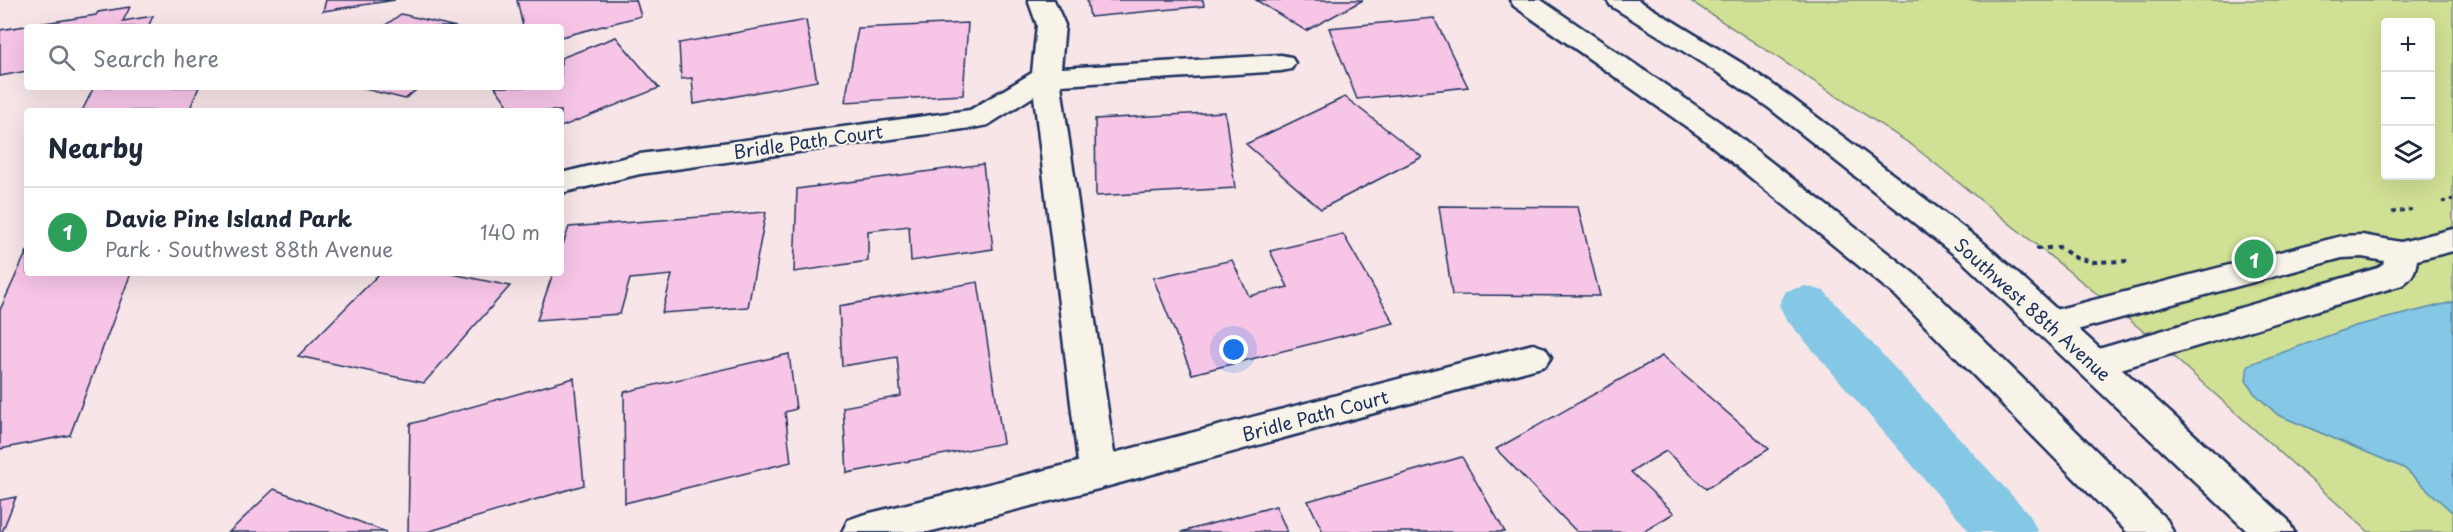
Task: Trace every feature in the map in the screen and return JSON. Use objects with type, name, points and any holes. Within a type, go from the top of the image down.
[{"type":"street","points":[[1041,0],[1051,25],[1046,77],[1098,473]]},
{"type":"street","points":[[1523,0],[1711,130],[1909,288],[2153,532]]},
{"type":"street","name":"Southwest 88th Avenue","points":[[1620,0],[1734,70],[1779,102],[1973,252],[2274,532]]},
{"type":"street","name":"Bridle Path Court","points":[[564,182],[640,164],[978,118],[1046,77],[1281,63]]},
{"type":"street","points":[[2051,324],[2343,247],[2362,246],[2401,253],[2453,240]]},
{"type":"street","points":[[2094,364],[2390,277],[2399,271],[2401,253]]},
{"type":"street","name":"Bridle Path Court","points":[[862,532],[1098,473],[1533,357]]},
{"type":"green space","points":[[1689,0],[2453,0],[2453,532],[2369,532],[2158,343],[1912,145]]},
{"type":"water","points":[[2453,302],[2453,513],[2404,468],[2278,415],[2254,393],[2246,380],[2248,365],[2355,326]]},
{"type":"building","points":[[326,0],[395,0],[323,11]]},
{"type":"building","points":[[517,0],[636,0],[641,16],[564,36],[564,24],[522,24]]},
{"type":"building","points":[[1087,0],[1203,0],[1204,6],[1090,17]]},
{"type":"building","points":[[1256,0],[1363,0],[1306,31]]},
{"type":"building","points":[[130,7],[123,21],[153,16],[149,24],[38,24],[96,15],[98,12]]},
{"type":"building","points":[[401,14],[443,24],[387,24]]},
{"type":"building","points":[[1434,18],[1468,87],[1357,99],[1329,28]]},
{"type":"building","points":[[806,20],[817,81],[694,104],[692,78],[681,79],[679,43]]},
{"type":"building","points":[[968,23],[963,95],[845,102],[858,28]]},
{"type":"building","points":[[24,26],[24,72],[0,76],[0,30]]},
{"type":"building","points":[[616,37],[659,88],[564,126],[564,108],[510,108],[497,90],[564,90],[564,57]]},
{"type":"building","points":[[92,90],[198,90],[190,108],[84,108]]},
{"type":"building","points":[[369,90],[416,90],[405,99]]},
{"type":"building","points":[[1345,97],[1422,157],[1321,209],[1246,144]]},
{"type":"building","points":[[1225,112],[1235,188],[1096,196],[1095,119]]},
{"type":"building","points":[[983,164],[993,249],[911,261],[909,226],[868,231],[868,261],[794,272],[797,189]]},
{"type":"building","points":[[1439,206],[1578,207],[1600,296],[1452,295]]},
{"type":"building","points":[[766,212],[748,307],[662,313],[672,275],[630,279],[620,314],[537,320],[552,276],[564,276],[564,241],[569,227]]},
{"type":"building","points":[[1343,234],[1394,323],[1192,374],[1153,278],[1232,260],[1249,296],[1288,287],[1270,251]]},
{"type":"building","points":[[24,258],[24,276],[130,276],[70,435],[0,449],[0,310]]},
{"type":"building","points":[[377,276],[462,276],[510,286],[424,383],[298,356]]},
{"type":"building","points":[[978,282],[1003,443],[847,473],[843,407],[901,396],[897,357],[842,366],[839,306]]},
{"type":"building","points":[[789,354],[796,409],[785,412],[791,462],[625,503],[624,392]]},
{"type":"building","points":[[1662,356],[1769,449],[1706,489],[1666,451],[1631,472],[1674,513],[1643,532],[1577,532],[1496,449]]},
{"type":"building","points":[[574,378],[584,485],[427,532],[408,532],[410,424]]},
{"type":"building","points":[[1462,457],[1505,532],[1323,532],[1308,501]]},
{"type":"building","points":[[274,489],[386,532],[229,532]]},
{"type":"building","points":[[16,497],[2,532],[0,532],[0,500]]},
{"type":"building","points":[[1276,506],[1287,532],[1181,532]]},
{"type":"waterway","points":[[1805,305],[2007,532]]},
{"type":"place","name":"Davie Pine Island Park","points":[[2254,259]]}]
